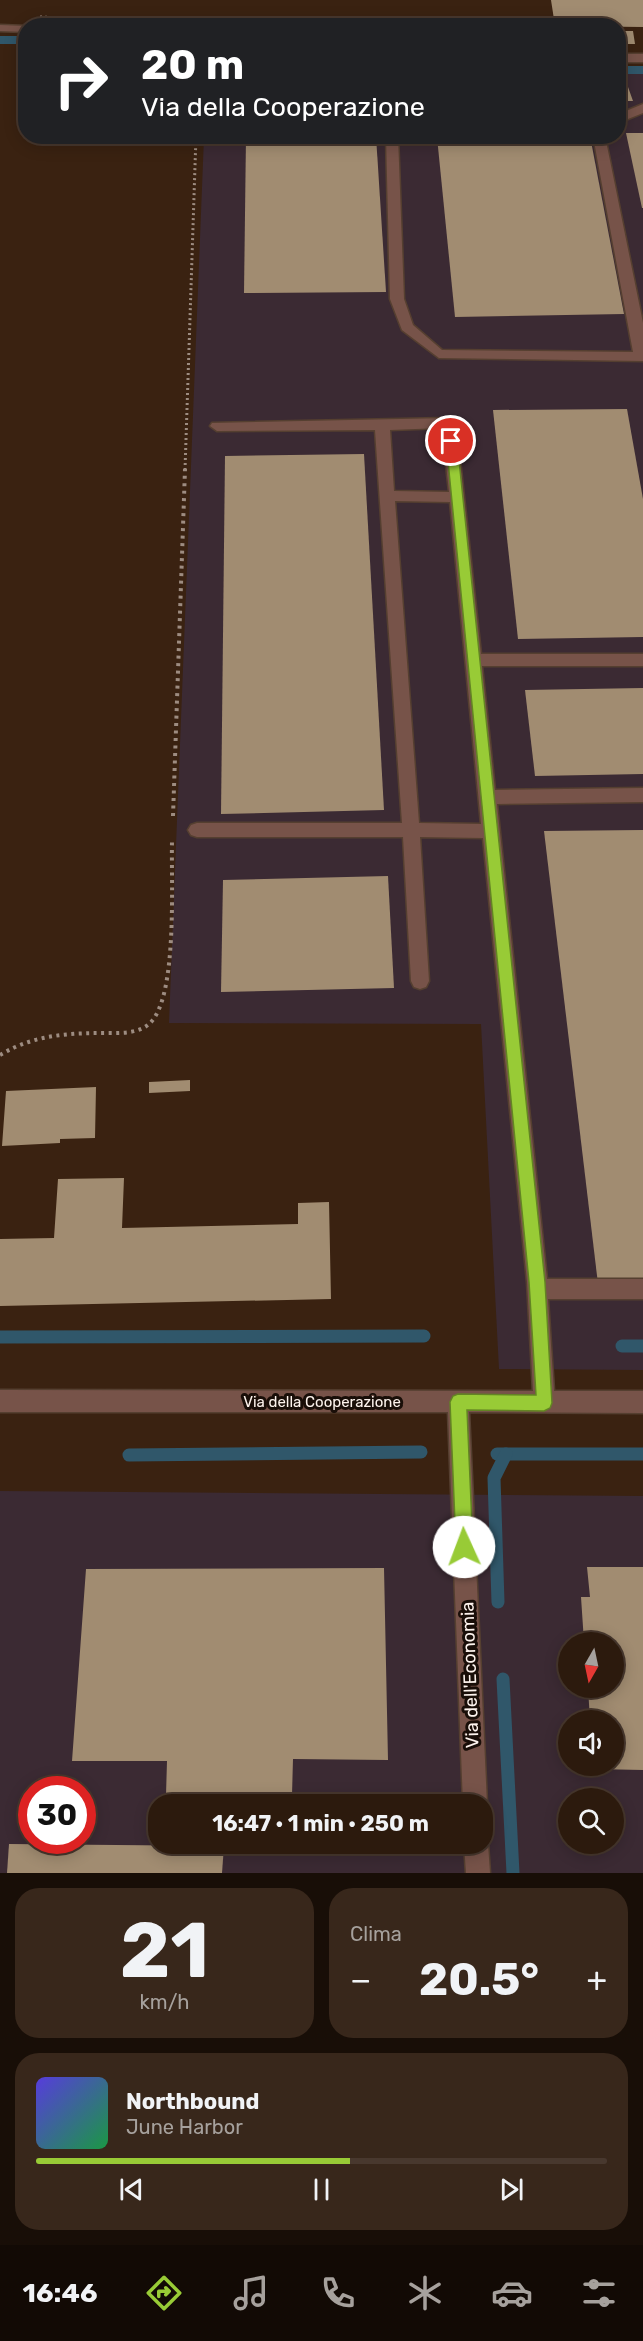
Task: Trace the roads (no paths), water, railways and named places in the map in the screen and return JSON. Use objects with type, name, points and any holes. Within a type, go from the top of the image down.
[{"type":"street","points":[[0,28],[18,29]]},
{"type":"street","points":[[626,58],[643,58]]},
{"type":"street","points":[[626,115],[643,108]]},
{"type":"street","points":[[392,144],[397,298],[407,327],[439,354],[641,357],[639,327],[601,144]]},
{"type":"street","points":[[217,426],[449,423],[537,1289],[544,1403]]},
{"type":"street","points":[[382,425],[420,981]]},
{"type":"street","points":[[387,496],[456,496]]},
{"type":"street","points":[[472,660],[643,660]]},
{"type":"street","points":[[487,798],[643,795]]},
{"type":"street","points":[[197,830],[490,831]]},
{"type":"street","points":[[537,1289],[643,1289]]},
{"type":"street","name":"Via della Cooperazione","points":[[0,1401],[643,1402]]},
{"type":"street","name":"Via dell'Economia","points":[[458,1402],[475,1794]]},
{"type":"street","points":[[477,1854],[478,1873]]},
{"type":"waterway","points":[[0,40],[18,40]]},
{"type":"waterway","points":[[626,70],[643,70]]},
{"type":"waterway","points":[[0,1337],[424,1336]]},
{"type":"waterway","points":[[622,1346],[643,1346]]},
{"type":"waterway","points":[[129,1455],[421,1452]]},
{"type":"waterway","points":[[497,1454],[506,1454]]},
{"type":"waterway","points":[[498,1602],[494,1478],[506,1454]]},
{"type":"waterway","points":[[506,1454],[643,1454]]},
{"type":"waterway","points":[[503,1679],[513,1873]]}]
